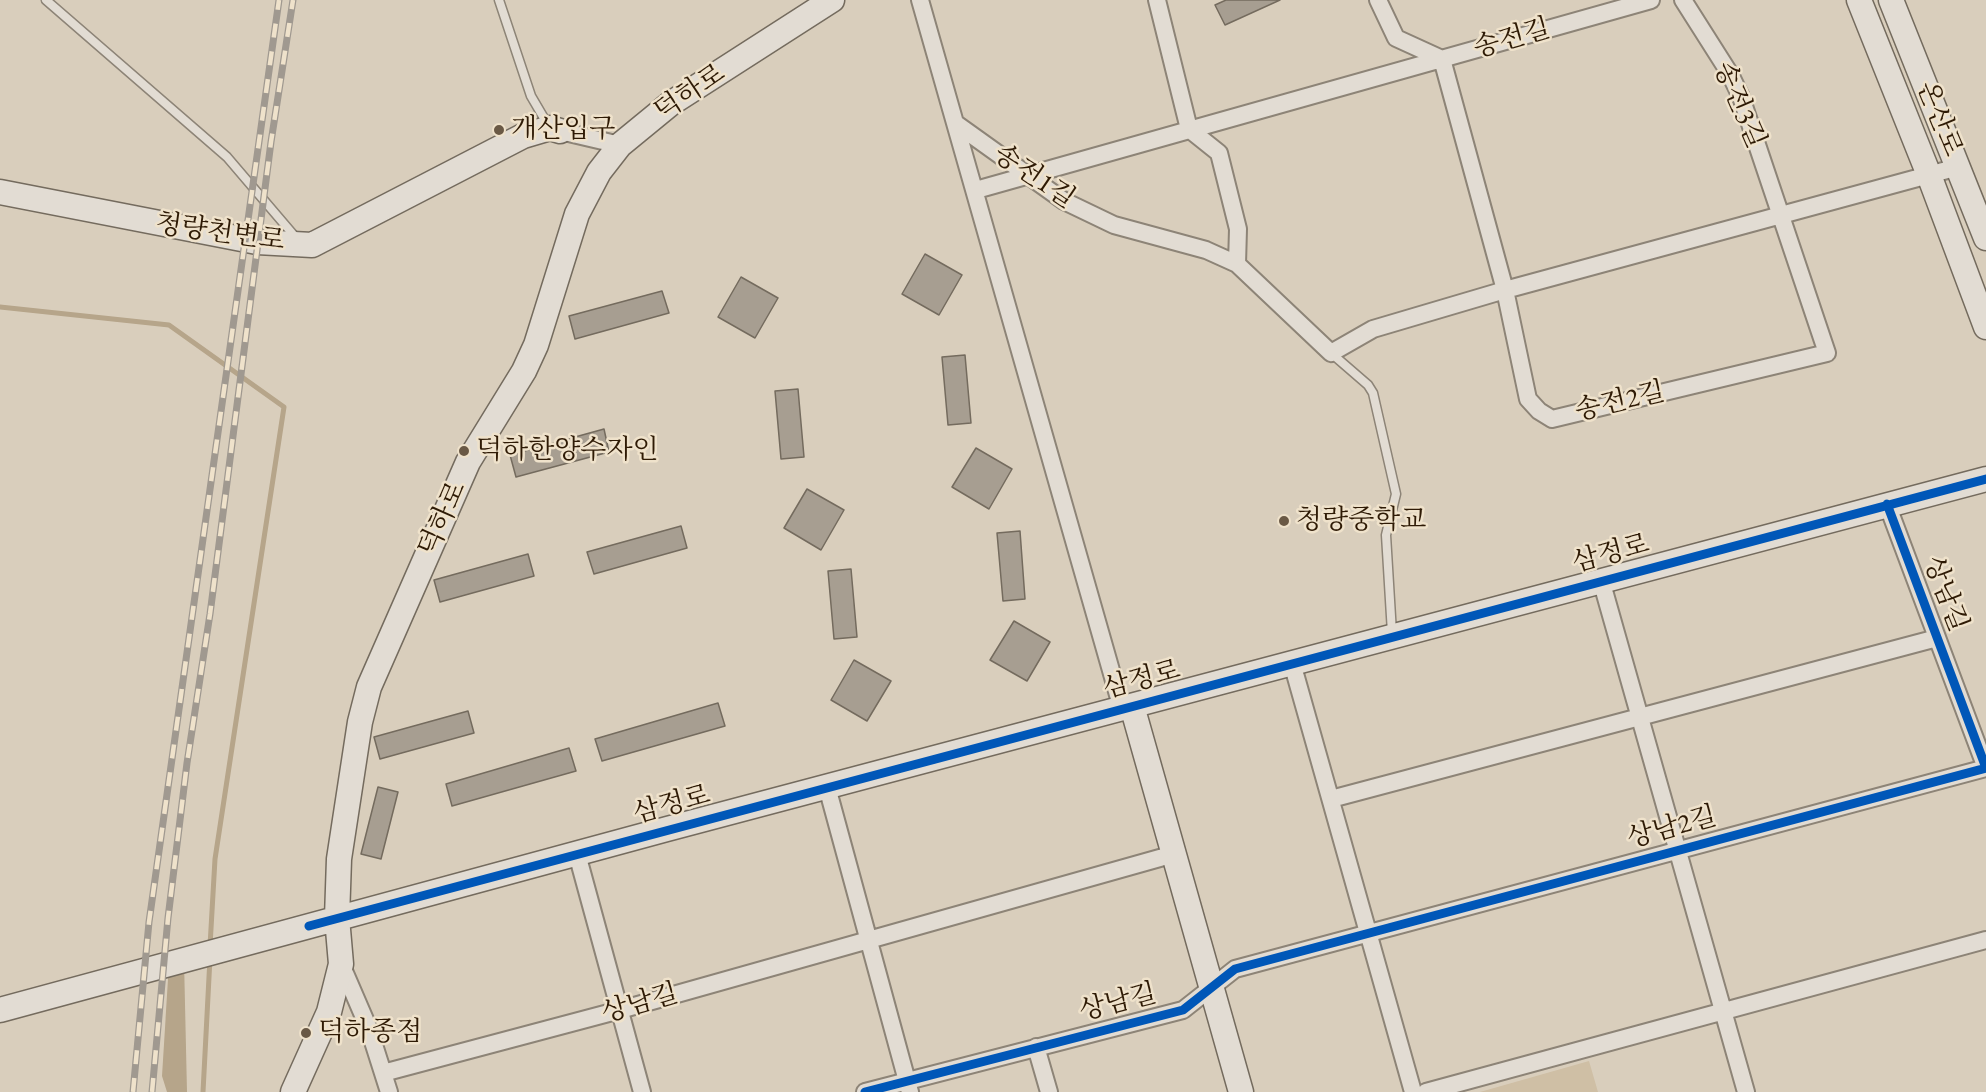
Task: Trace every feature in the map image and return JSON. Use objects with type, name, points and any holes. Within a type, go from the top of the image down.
[{"type":"street","name":"덕하로","points":[[293,1092],[330,1012],[341,964],[337,918],[339,859],[360,722],[369,687],[468,462],[508,399],[532,354],[577,214],[609,143],[832,0]]},
{"type":"street","points":[[920,0],[1127,708],[1174,854],[1241,1092]]},
{"type":"street","points":[[1157,0],[1189,129],[1219,153],[1238,229],[1237,264]]},
{"type":"street","points":[[1378,0],[1396,38],[1442,59]]},
{"type":"street","name":"송전길","points":[[976,190],[1442,59],[1627,3],[1651,0]]},
{"type":"street","name":"송전3길","points":[[1683,0],[1730,74],[1741,97],[1827,353]]},
{"type":"street","points":[[1859,0],[1929,175],[1986,327]]},
{"type":"street","name":"온산로","points":[[1891,0],[1986,238]]},
{"type":"street","name":"송전2길","points":[[1442,59],[1505,290],[1528,399],[1539,411],[1552,418],[1827,353]]},
{"type":"street","name":"송전1길","points":[[955,123],[1064,201],[1114,225],[1206,250],[1237,264],[1331,352]]},
{"type":"street","name":"청량천변로","points":[[0,192],[257,242],[312,245],[523,136],[555,130]]},
{"type":"street","points":[[555,130],[609,143]]},
{"type":"street","points":[[1331,352],[1373,329],[1505,290],[1781,217],[1958,167]]},
{"type":"street","name":"삼정로","points":[[0,1010],[1601,580],[1986,479]]},
{"type":"street","name":"상남길","points":[[1887,504],[1986,768]]},
{"type":"street","name":"상남2길","points":[[1601,580],[1746,1092]]},
{"type":"street","points":[[1331,799],[1937,638]]},
{"type":"street","points":[[1293,663],[1413,1092]]},
{"type":"street","name":"상남2길","points":[[1370,933],[1986,768]]},
{"type":"street","points":[[827,787],[908,1086]]},
{"type":"street","points":[[577,854],[642,1092]]},
{"type":"street","name":"상남길","points":[[383,1073],[620,1010],[1174,854]]},
{"type":"street","name":"상남길","points":[[865,1092],[908,1086],[1036,1047],[1183,1010],[1235,969],[1370,933]]},
{"type":"street","points":[[1426,1092],[1986,940]]},
{"type":"street","points":[[341,964],[369,1029],[389,1092]]},
{"type":"street","points":[[1036,1047],[1049,1092]]},
{"type":"lane","points":[[46,0],[226,157],[302,244]]},
{"type":"lane","points":[[499,0],[531,96],[555,130]]},
{"type":"lane","name":"송전1길","points":[[1331,352],[1368,385],[1373,393],[1396,494],[1386,535],[1392,636]]},
{"type":"shaded area","points":[[184,960],[187,1092],[167,1092],[162,1076],[169,963]]},
{"type":"shaded area","points":[[1589,1061],[1598,1092],[1480,1092]]},
{"type":"building","points":[[1226,0],[1280,0],[1225,25],[1215,5]]},
{"type":"building","points":[[925,254],[962,275],[939,315],[902,294]]},
{"type":"building","points":[[741,277],[778,298],[755,338],[718,317]]},
{"type":"building","points":[[662,291],[669,313],[575,339],[569,316]]},
{"type":"building","points":[[965,355],[971,423],[948,425],[942,357]]},
{"type":"building","points":[[798,389],[804,457],[781,459],[775,391]]},
{"type":"building","points":[[604,429],[609,452],[516,477],[510,455]]},
{"type":"building","points":[[976,448],[1012,469],[989,509],[952,487]]},
{"type":"building","points":[[807,489],[844,510],[821,550],[784,528]]},
{"type":"building","points":[[681,526],[687,548],[594,574],[587,552]]},
{"type":"building","points":[[1020,531],[1025,599],[1003,601],[997,533]]},
{"type":"building","points":[[528,554],[534,576],[440,602],[434,580]]},
{"type":"building","points":[[851,569],[857,637],[834,639],[828,571]]},
{"type":"building","points":[[1014,621],[1050,642],[1027,681],[990,660]]},
{"type":"building","points":[[854,660],[891,681],[867,721],[831,700]]},
{"type":"building","points":[[718,703],[725,726],[602,761],[595,739]]},
{"type":"building","points":[[468,711],[474,733],[380,759],[374,737]]},
{"type":"building","points":[[569,748],[576,771],[452,806],[446,784]]},
{"type":"building","points":[[378,787],[398,792],[381,859],[361,854]]},
{"type":"waterway","points":[[0,307],[169,325],[284,407],[215,859],[210,946]]},
{"type":"waterway","points":[[203,1092],[210,958]]},
{"type":"railway","points":[[133,1092],[149,922],[279,0]]},
{"type":"railway","points":[[152,1092],[168,918],[187,763],[210,614],[271,142],[293,0]]},
{"type":"cycle path","points":[[309,926],[1986,479]]},
{"type":"cycle path","points":[[865,1092],[1183,1010],[1235,969],[1986,768],[1887,504]]},
{"type":"place","name":"개산입구","points":[[499,130]]},
{"type":"place","name":"덕하한양수자인","points":[[464,451]]},
{"type":"place","name":"청량중학교","points":[[1284,521]]},
{"type":"place","name":"덕하종점","points":[[306,1033]]}]
